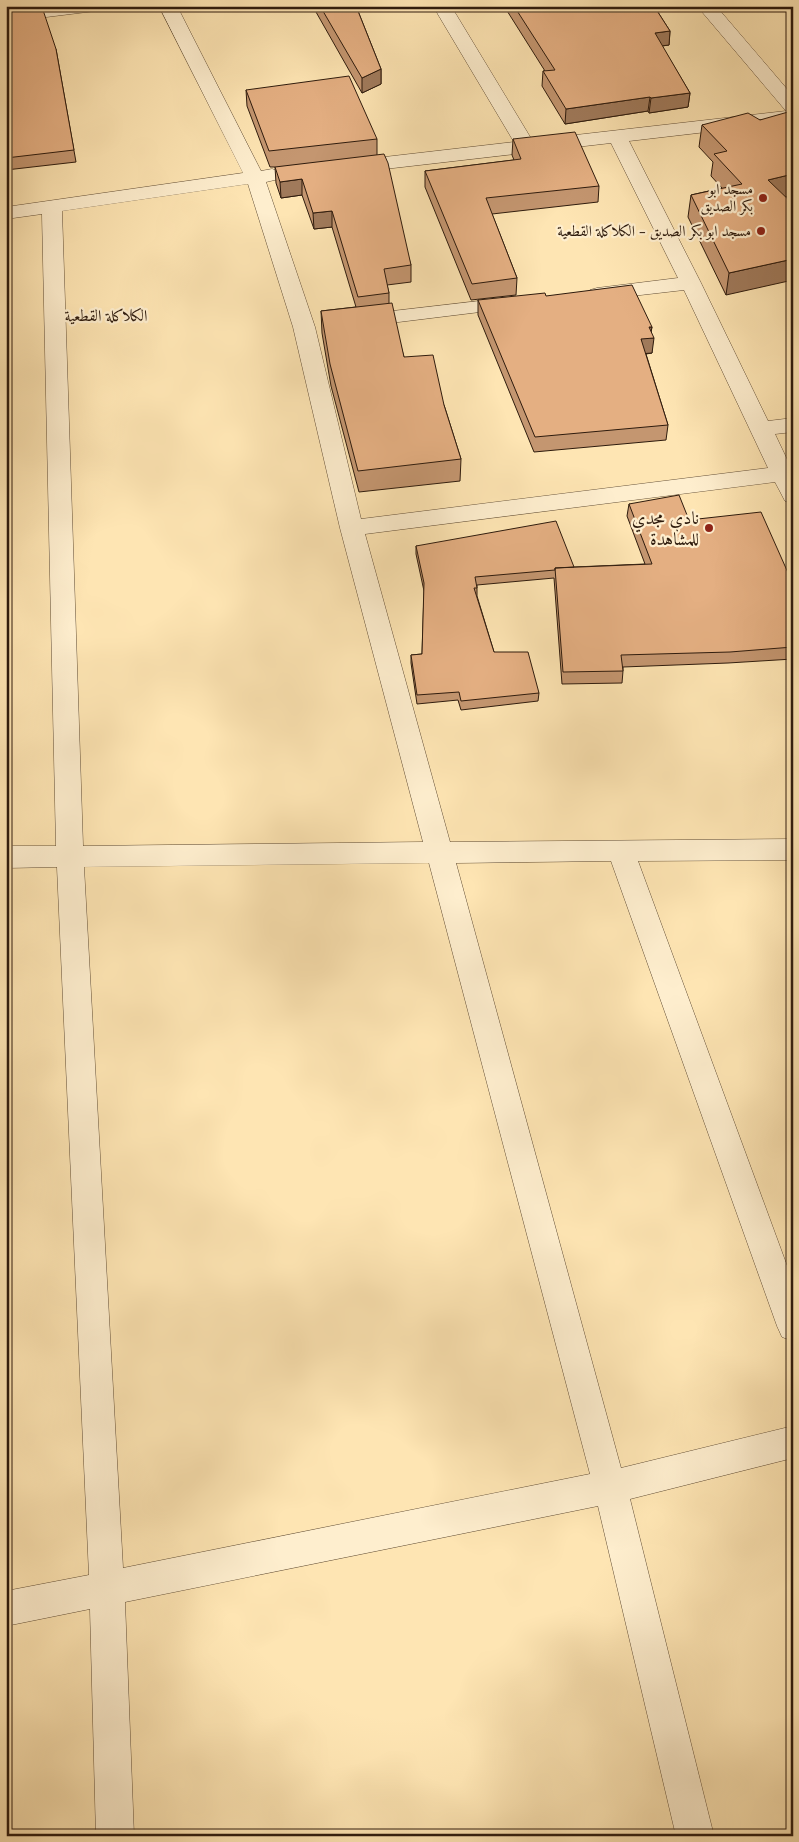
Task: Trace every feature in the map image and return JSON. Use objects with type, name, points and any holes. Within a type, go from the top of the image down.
[{"type":"street","points":[[6,17],[96,6]]},
{"type":"street","points":[[168,6],[255,177],[321,325],[352,528],[610,1487],[696,1836]]},
{"type":"street","points":[[442,6],[526,147]]},
{"type":"street","points":[[706,6],[793,108]]},
{"type":"street","points":[[332,169],[793,116]]},
{"type":"street","points":[[617,136],[692,283],[793,496]]},
{"type":"street","points":[[6,213],[294,173]]},
{"type":"street","points":[[52,206],[70,856],[107,1590],[116,1836]]},
{"type":"street","points":[[582,295],[692,283]]},
{"type":"street","points":[[321,325],[533,301]]},
{"type":"street","points":[[761,429],[793,426]]},
{"type":"street","points":[[352,528],[782,474]]},
{"type":"street","points":[[6,857],[793,849]]},
{"type":"street","points":[[621,851],[793,1326]]},
{"type":"street","points":[[6,1609],[610,1487],[793,1442]]},
{"type":"building","points":[[320,6],[356,6],[381,69],[362,78]]},
{"type":"building","points":[[514,6],[654,6],[670,31],[655,33],[690,93],[566,109],[543,71],[555,70]]},
{"type":"building","points":[[42,7],[56,49],[74,150],[6,158],[6,12]]},
{"type":"building","points":[[349,76],[377,139],[269,151],[246,90]]},
{"type":"building","points":[[788,112],[793,117],[793,174],[768,180],[793,204],[793,259],[729,273],[691,195],[742,184],[714,154],[727,151],[702,125],[748,113],[760,120]]},
{"type":"building","points":[[575,132],[599,186],[486,198],[517,278],[472,284],[425,171],[521,159],[513,139]]},
{"type":"building","points":[[384,154],[388,163],[411,265],[384,269],[389,293],[358,297],[332,211],[313,213],[302,179],[280,182],[275,167]]},
{"type":"building","points":[[632,285],[652,327],[649,327],[654,338],[641,339],[668,425],[535,437],[478,300],[545,293],[546,296]]},
{"type":"building","points":[[392,303],[404,357],[433,355],[444,405],[461,459],[358,471],[330,364],[321,311]]},
{"type":"building","points":[[679,495],[689,520],[761,512],[793,584],[793,647],[730,652],[621,655],[623,671],[563,672],[555,568],[652,564],[629,504]]},
{"type":"building","points":[[556,521],[574,567],[475,577],[477,588],[474,588],[494,652],[528,652],[539,693],[461,701],[459,692],[417,695],[411,655],[422,654],[424,583],[416,546]]},
{"type":"place","name":"مسجد ابو بكر الصديق","points":[[763,198]]},
{"type":"place","name":"مسجد ابو بكر الصديق - الكلاكلة القطعية","points":[[761,231]]},
{"type":"place","name":"نادي مجدي للمشاهدة","points":[[709,528]]},
{"type":"district","name":"الكلاكلة القطعية","points":[[106,315]]}]
